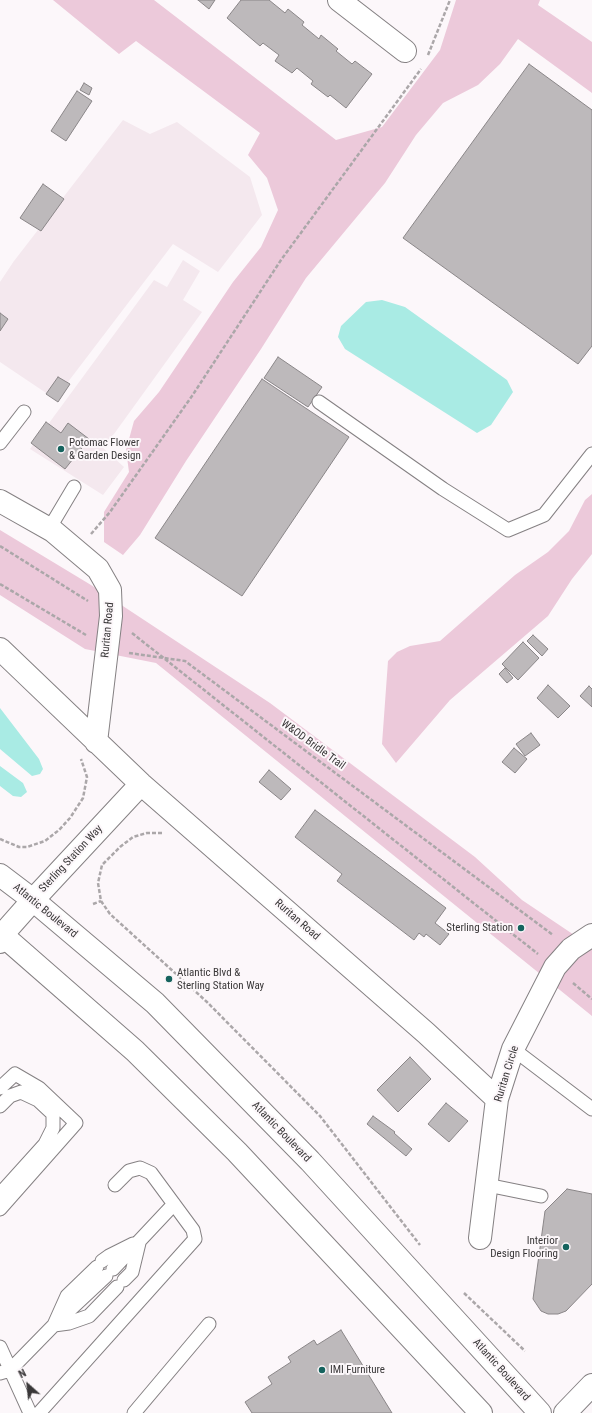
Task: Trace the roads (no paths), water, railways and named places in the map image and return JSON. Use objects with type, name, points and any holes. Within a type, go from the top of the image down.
[{"type":"street","points":[[339,0],[405,51]]},
{"type":"street","name":"Ruritan Road","points":[[0,501],[49,529],[98,569],[110,590],[111,616],[96,742]]},
{"type":"street","name":"Ruritan Road","points":[[0,649],[141,784],[171,808],[426,1033],[497,1099]]},
{"type":"street","name":"Sterling Station Way","points":[[1,937],[33,900],[141,784]]},
{"type":"street","name":"Atlantic Boulevard","points":[[0,874],[155,1003],[310,1161],[540,1413]]},
{"type":"street","name":"Ruritan Circle","points":[[480,1238],[497,1099],[513,1049],[555,967],[571,949],[592,935]]},
{"type":"street","points":[[1,937],[135,1051],[237,1152],[481,1413]]},
{"type":"street","points":[[565,1413],[592,1385]]},
{"type":"lane","points":[[319,402],[443,489],[508,530],[544,515],[592,454]]},
{"type":"lane","points":[[0,444],[24,412]]},
{"type":"lane","points":[[49,529],[74,487]]},
{"type":"lane","points":[[513,1049],[592,1109]]},
{"type":"lane","points":[[0,1088],[15,1074],[39,1088],[76,1123],[0,1209]]},
{"type":"lane","points":[[0,1106],[10,1096],[21,1092],[38,1100],[53,1114],[53,1128],[45,1144],[0,1194]]},
{"type":"lane","points":[[39,1413],[195,1239],[193,1230],[157,1179],[151,1173],[140,1168],[129,1171],[115,1185]]},
{"type":"lane","points":[[487,1185],[541,1196]]},
{"type":"lane","points":[[5,1372],[54,1325],[67,1296],[104,1268],[109,1256],[140,1241],[174,1204]]},
{"type":"lane","points":[[54,1325],[69,1323],[90,1316],[132,1272],[140,1241]]},
{"type":"lane","points":[[134,1413],[209,1324]]},
{"type":"lane","points":[[0,1347],[5,1372],[30,1413]]},
{"type":"water","points":[[382,300],[405,307],[507,380],[513,392],[491,425],[477,433],[345,349],[338,337],[341,326],[366,302]]},
{"type":"water","points":[[0,708],[39,759],[43,769],[40,774],[32,776],[0,749]]},
{"type":"water","points":[[0,766],[23,783],[27,792],[21,797],[13,796],[0,786]]},
{"type":"place","name":"Potomac Flower & Garden Design","points":[[61,449]]},
{"type":"place","name":"Sterling Station","points":[[521,928]]},
{"type":"place","name":"Atlantic Blvd & Sterling Station Way","points":[[169,979]]},
{"type":"place","name":"Interior Design Flooring","points":[[566,1247]]},
{"type":"place","name":"IMI Furniture","points":[[322,1370]]}]
